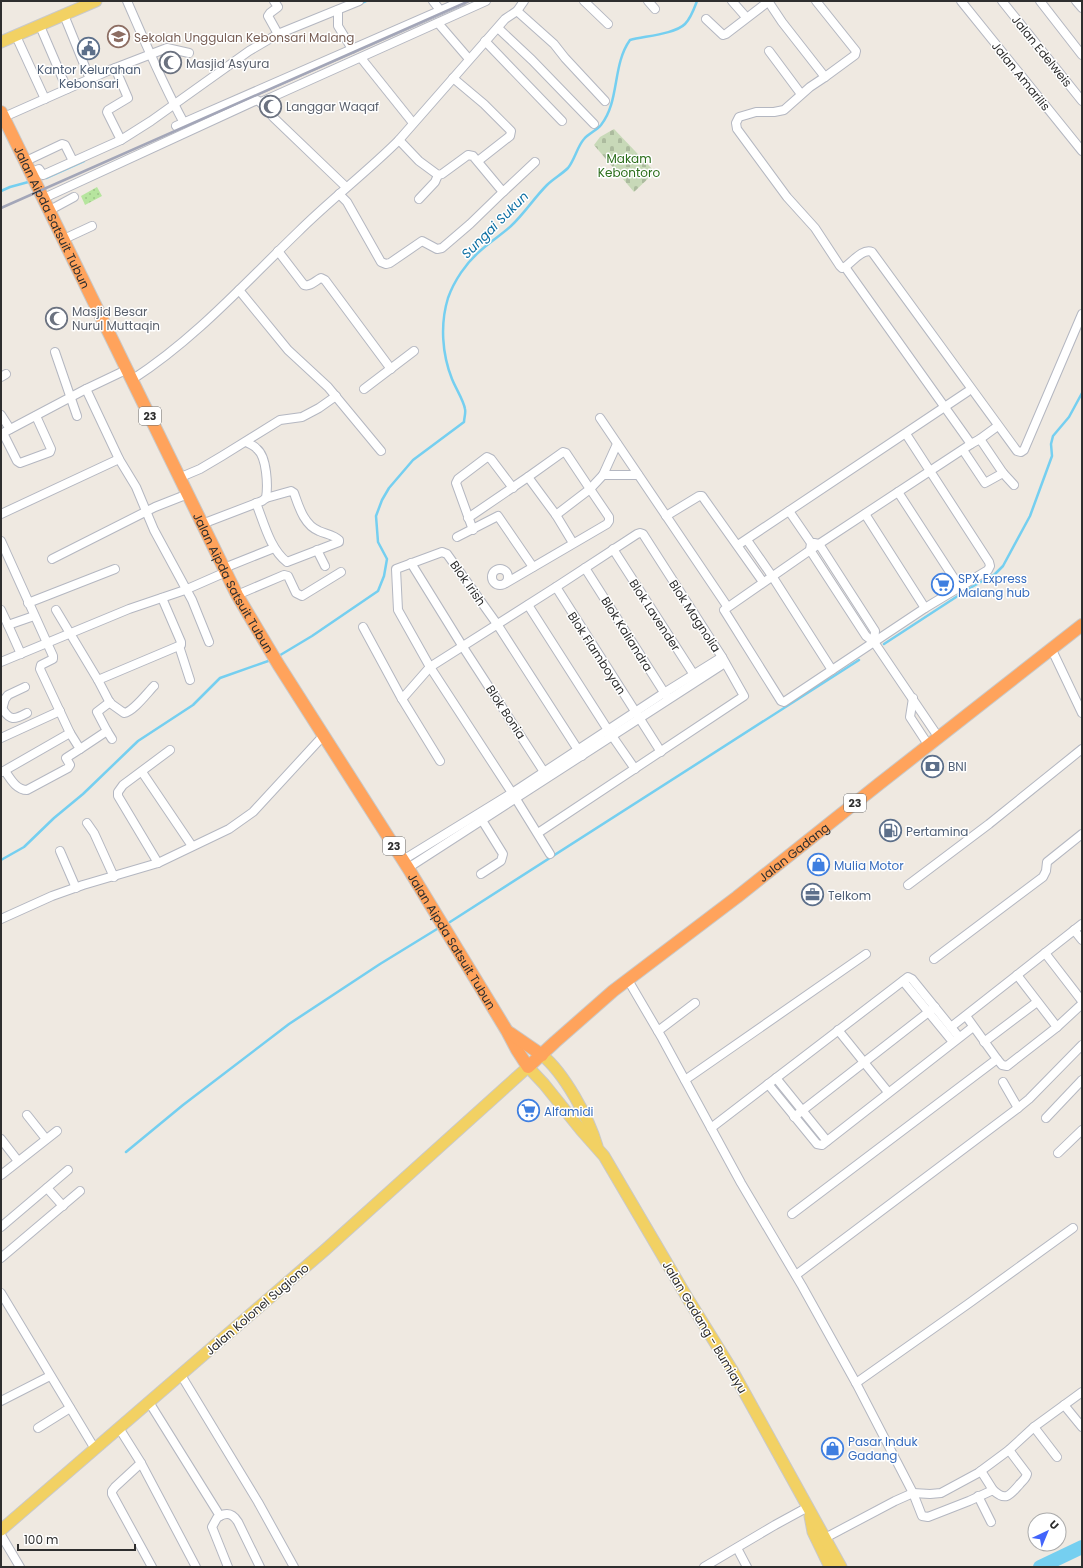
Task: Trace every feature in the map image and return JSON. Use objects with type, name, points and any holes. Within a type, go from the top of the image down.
[{"type":"highway","name":"Jalan Aipda Satsuit Tubun","points":[[3,115],[181,477],[237,595],[278,664],[406,864],[528,1067]]},
{"type":"highway","name":"Jalan Gadang","points":[[528,1067],[628,980],[737,897],[1082,625]]},
{"type":"highway","name":"Jalan Aipda Satsuit Tubun","points":[[507,1031],[542,1055]]},
{"type":"main road","points":[[1,42],[96,1]]},
{"type":"main road","name":"Jalan Gadang - Bumiayu","points":[[542,1055],[552,1063],[590,1124],[598,1148],[732,1370],[825,1538],[830,1567]]},
{"type":"main road","name":"Jalan Gadang - Bumiayu","points":[[528,1067],[598,1148]]},
{"type":"main road","name":"Jalan Gadang","points":[[509,1084],[528,1067]]},
{"type":"main road","name":"Jalan Kolonel Sugiono","points":[[1,1530],[325,1250],[509,1084]]},
{"type":"main road","name":"Jalan Gadang - Bumiayu","points":[[809,1508],[813,1532],[841,1567]]},
{"type":"street","points":[[127,1],[150,54],[184,123]]},
{"type":"street","points":[[274,1],[278,7],[268,16],[278,34]]},
{"type":"street","points":[[31,172],[39,168],[43,175],[121,140],[175,106],[249,51],[278,34],[338,12],[359,1]]},
{"type":"street","points":[[433,1],[440,10]]},
{"type":"street","points":[[176,126],[462,1]]},
{"type":"street","points":[[44,198],[257,100],[261,102],[486,1]]},
{"type":"street","points":[[5,432],[86,389],[130,374],[176,347],[208,320],[346,187],[385,154],[399,140],[485,41],[505,19],[516,11],[524,1]]},
{"type":"street","points":[[584,1],[608,24]]},
{"type":"street","points":[[648,1],[654,9]]},
{"type":"street","points":[[732,1],[746,17]]},
{"type":"street","points":[[706,19],[723,34],[728,33],[746,17],[768,1],[782,22],[825,77]]},
{"type":"street","points":[[816,1],[856,51],[855,55],[801,94],[784,110],[774,112],[756,112],[739,117],[736,123],[737,129],[787,197],[815,228],[840,266],[842,268],[845,267],[971,444]]},
{"type":"street","name":"Jalan Amarilis","points":[[961,1],[1082,151]]},
{"type":"street","name":"Jalan Edelweis","points":[[1002,1],[1082,101]]},
{"type":"street","points":[[1040,1],[1082,55]]},
{"type":"street","points":[[1076,1],[1082,8]]},
{"type":"street","points":[[516,11],[554,44],[605,101]]},
{"type":"street","points":[[338,12],[338,26],[352,49]]},
{"type":"street","points":[[64,15],[90,79]]},
{"type":"street","points":[[438,23],[469,59]]},
{"type":"street","points":[[40,26],[67,89]]},
{"type":"street","points":[[498,28],[532,60],[594,124]]},
{"type":"street","points":[[16,36],[45,99]]},
{"type":"street","points":[[485,41],[562,121]]},
{"type":"street","points":[[3,115],[45,99],[115,68],[170,47],[189,54]]},
{"type":"street","points":[[769,51],[801,94]]},
{"type":"street","points":[[361,58],[413,123]]},
{"type":"street","points":[[115,68],[128,98],[107,112],[121,140]]},
{"type":"street","points":[[453,78],[484,104],[511,131],[510,136],[478,161]]},
{"type":"street","points":[[261,102],[265,109],[346,187]]},
{"type":"street","points":[[399,140],[419,160],[438,175]]},
{"type":"street","points":[[31,172],[62,144],[65,145],[73,161]]},
{"type":"street","points":[[419,199],[434,182],[438,175],[442,174],[468,156],[473,156],[478,161],[503,192]]},
{"type":"street","points":[[339,194],[347,202],[381,262],[390,264],[422,241],[438,249],[442,248],[536,162]]},
{"type":"street","points":[[50,210],[74,197]]},
{"type":"street","points":[[64,239],[92,226]]},
{"type":"street","points":[[845,267],[864,252],[869,250],[872,252],[1017,451],[1021,452],[1024,450],[1048,397],[1082,314]]},
{"type":"street","points":[[278,251],[304,285],[306,286],[312,284],[321,278],[325,280],[391,369]]},
{"type":"street","points":[[239,290],[288,350],[336,396],[381,451]]},
{"type":"street","points":[[364,389],[414,351]]},
{"type":"street","points":[[55,352],[77,416]]},
{"type":"street","points":[[86,389],[119,460],[136,487],[154,530],[192,600],[209,642]]},
{"type":"street","points":[[738,545],[967,392]]},
{"type":"street","points":[[181,477],[200,469],[280,420],[302,417],[319,408],[336,396]]},
{"type":"street","points":[[1,415],[5,432],[19,463],[23,463],[50,452],[51,449],[36,416]]},
{"type":"street","points":[[600,418],[727,606]]},
{"type":"street","points":[[906,434],[931,471],[989,562],[990,566],[988,570],[924,608],[784,702],[781,700],[724,613],[727,606],[764,582],[813,546],[865,514],[898,492],[931,471],[963,450],[971,444],[980,439],[995,428]]},
{"type":"street","points":[[980,439],[1003,473],[1014,485]]},
{"type":"street","points":[[246,442],[258,448],[263,456],[266,479],[266,498]]},
{"type":"street","points":[[556,515],[590,489],[603,475],[617,444]]},
{"type":"street","points":[[963,450],[986,484],[1003,473]]},
{"type":"street","points":[[468,518],[563,452],[566,453],[609,517],[609,521],[573,544],[506,583],[501,585],[495,584],[492,577],[495,570],[500,568],[505,571],[521,574]]},
{"type":"street","points":[[473,530],[456,481],[485,458],[491,459],[513,488]]},
{"type":"street","points":[[1,514],[119,460]]},
{"type":"street","points":[[603,475],[638,475]]},
{"type":"street","points":[[528,477],[556,515],[573,544]]},
{"type":"street","points":[[202,524],[256,503],[262,501],[266,498],[291,491],[294,493],[307,524],[317,530],[337,537],[339,540],[338,542],[287,562],[281,558],[274,548],[256,503]]},
{"type":"street","points":[[898,492],[959,586]]},
{"type":"street","points":[[52,559],[120,526],[147,511],[188,494]]},
{"type":"street","points":[[666,516],[699,496],[702,496],[764,582]]},
{"type":"street","points":[[490,504],[533,567]]},
{"type":"street","points":[[789,511],[813,546],[851,595],[875,631],[874,642]]},
{"type":"street","points":[[865,514],[924,608]]},
{"type":"street","points":[[457,537],[498,516]]},
{"type":"street","name":"Blok Magnolia","points":[[613,549],[636,534],[643,534],[744,693],[743,698],[661,752]]},
{"type":"street","points":[[747,540],[772,576],[832,670]]},
{"type":"street","points":[[1,541],[3,554],[28,603],[53,658],[42,664],[40,667],[70,733],[80,749]]},
{"type":"street","points":[[813,546],[843,600],[866,636],[874,642],[939,738]]},
{"type":"street","points":[[1,662],[129,609],[186,590],[225,570],[274,548]]},
{"type":"street","points":[[402,699],[430,667],[556,588],[613,549]]},
{"type":"street","name":"Blok Lavender","points":[[613,549],[695,678]]},
{"type":"street","points":[[317,550],[325,566]]},
{"type":"street","name":"Blok Irish","points":[[430,667],[398,610],[396,568],[442,552],[447,554],[497,624],[579,753]]},
{"type":"street","name":"Blok Bonia","points":[[412,563],[463,647],[546,775]]},
{"type":"street","name":"Blok Kaliandra","points":[[585,568],[666,696]]},
{"type":"street","points":[[28,603],[115,569]]},
{"type":"street","points":[[505,571],[508,578],[506,583]]},
{"type":"street","points":[[237,595],[284,575],[288,576],[296,593],[302,596],[342,572]]},
{"type":"street","name":"Blok Flamboyan","points":[[556,588],[661,752]]},
{"type":"street","points":[[843,600],[851,595]]},
{"type":"street","points":[[162,598],[181,642],[179,646],[190,680]]},
{"type":"street","points":[[528,605],[610,733],[636,768]]},
{"type":"street","points":[[1,610],[21,654]]},
{"type":"street","points":[[56,610],[110,702],[121,712],[128,713],[154,686]]},
{"type":"street","points":[[8,625],[34,616]]},
{"type":"street","points":[[363,627],[402,699],[440,761]]},
{"type":"street","points":[[98,680],[179,646]]},
{"type":"street","points":[[1052,650],[1082,713]]},
{"type":"street","points":[[406,864],[514,796],[723,660]]},
{"type":"street","points":[[430,667],[538,833],[550,854]]},
{"type":"street","points":[[25,687],[8,695],[1,708],[8,716],[13,718],[27,712]]},
{"type":"street","points":[[913,698],[910,718],[929,746]]},
{"type":"street","points":[[110,702],[97,712],[112,739]]},
{"type":"street","points":[[1,738],[60,712]]},
{"type":"street","points":[[70,733],[3,772],[17,786],[27,790],[68,768],[70,766],[66,758],[107,731]]},
{"type":"street","points":[[1,919],[52,896],[158,863],[229,829],[253,812],[324,735]]},
{"type":"street","points":[[908,885],[989,824],[1082,749]]},
{"type":"street","points":[[158,863],[118,796],[118,792],[123,785],[170,750]]},
{"type":"street","points":[[538,833],[661,752]]},
{"type":"street","points":[[142,772],[192,846]]},
{"type":"street","points":[[480,817],[503,854],[501,861],[481,874]]},
{"type":"street","points":[[87,823],[94,833],[114,877]]},
{"type":"street","points":[[934,959],[1043,877],[1046,872],[1047,862],[1082,834]]},
{"type":"street","points":[[60,851],[76,888]]},
{"type":"street","points":[[950,1027],[1082,924]]},
{"type":"street","points":[[1074,930],[1082,940]]},
{"type":"street","points":[[966,1016],[997,1059],[1002,1065],[1007,1066],[1057,1027],[1082,1002],[1045,953]]},
{"type":"street","points":[[685,1080],[866,954]]},
{"type":"street","points":[[1017,975],[1057,1027]]},
{"type":"street","points":[[711,1128],[908,977],[910,977],[931,1010],[956,1040]]},
{"type":"street","points":[[628,980],[658,1031],[741,1183],[796,1275],[856,1383],[913,1493],[922,1515],[926,1518],[993,1490]]},
{"type":"street","points":[[984,1042],[1037,1002]]},
{"type":"street","points":[[658,1031],[695,1003]]},
{"type":"street","points":[[931,1010],[950,1027],[956,1040]]},
{"type":"street","points":[[794,1117],[931,1010]]},
{"type":"street","points":[[768,1084],[817,1144],[822,1145],[973,1027]]},
{"type":"street","points":[[838,1030],[888,1092]]},
{"type":"street","points":[[796,1275],[1018,1108],[1029,1099],[1082,1045]]},
{"type":"street","points":[[792,1214],[997,1059]]},
{"type":"street","points":[[776,1078],[827,1141]]},
{"type":"street","points":[[1046,1118],[1082,1080]]},
{"type":"street","points":[[1003,1082],[1018,1108]]},
{"type":"street","points":[[27,1115],[46,1139]]},
{"type":"street","points":[[1058,1153],[1082,1130]]},
{"type":"street","points":[[1,1175],[56,1131]]},
{"type":"street","points":[[1,1139],[18,1161]]},
{"type":"street","points":[[1,1227],[68,1170]]},
{"type":"street","points":[[47,1188],[63,1206]]},
{"type":"street","points":[[1,1258],[80,1191]]},
{"type":"street","points":[[856,1383],[1073,1228]]},
{"type":"street","points":[[1,1293],[95,1449]]},
{"type":"street","points":[[181,1375],[258,1502],[294,1567]]},
{"type":"street","points":[[1,1401],[50,1376]]},
{"type":"street","points":[[825,1538],[913,1493],[941,1493],[981,1471],[1009,1450],[1034,1427],[1082,1392]]},
{"type":"street","points":[[149,1402],[220,1516]]},
{"type":"street","points":[[1064,1405],[1082,1427]]},
{"type":"street","points":[[38,1428],[70,1408]]},
{"type":"street","points":[[1034,1427],[1057,1457]]},
{"type":"street","points":[[117,1430],[139,1464],[196,1567]]},
{"type":"street","points":[[981,1471],[993,1490],[999,1495],[1009,1496],[1026,1477],[1026,1473],[1009,1450]]},
{"type":"street","points":[[139,1464],[115,1487],[112,1494],[152,1567]]},
{"type":"street","points":[[978,1496],[991,1522]]},
{"type":"street","points":[[704,1567],[809,1508]]},
{"type":"street","points":[[228,1567],[212,1527],[217,1518],[224,1514],[234,1516],[260,1567]]},
{"type":"street","points":[[1,1535],[20,1567]]},
{"type":"street","points":[[738,1548],[747,1567]]},
{"type":"green space","name":"Makam Kebontoro","points":[[614,129],[655,172],[634,192],[594,145],[600,137]]},
{"type":"green space","points":[[97,187],[102,196],[85,205],[81,196]]},
{"type":"waterway","points":[[359,4],[366,1]]},
{"type":"waterway","name":"Sungai Sukun","points":[[277,657],[312,636],[378,591],[384,576],[387,559],[378,542],[376,516],[382,500],[389,488],[413,460],[464,422],[464,406],[453,382],[446,359],[443,339],[445,308],[448,298],[461,273],[475,256],[516,221],[547,185],[568,168],[584,139],[601,125],[611,105],[621,60],[624,50],[630,40],[667,32],[680,27],[689,19],[697,1]]},
{"type":"waterway","points":[[46,178],[84,161]]},
{"type":"waterway","points":[[1,191],[32,181]]},
{"type":"waterway","points":[[884,644],[970,588],[995,574],[1003,566],[1030,516],[1052,456],[1051,444],[1053,436],[1069,417],[1082,393]]},
{"type":"waterway","points":[[1,860],[24,847],[54,818],[83,794],[138,741],[193,705],[220,678],[271,660]]},
{"type":"waterway","points":[[450,922],[859,660]]},
{"type":"waterway","points":[[126,1152],[183,1105],[289,1024],[380,964],[437,929]]},
{"type":"waterway","points":[[1040,1567],[1082,1547]]},
{"type":"railway","points":[[1,208],[469,1]]},
{"type":"place","name":"Sekolah Unggulan Kebonsari Malang","points":[[118,37]]},
{"type":"place","name":"Kantor Kelurahan Kebonsari","points":[[89,48]]},
{"type":"place","name":"Masjid Asyura","points":[[170,63]]},
{"type":"place","name":"Langgar Waqaf","points":[[270,106]]},
{"type":"place","name":"Masjid Besar Nurul Muttaqin","points":[[56,318]]},
{"type":"place","name":"SPX Express Malang hub","points":[[943,585]]},
{"type":"place","name":"BNI","points":[[932,766]]},
{"type":"place","name":"Pertamina","points":[[890,831]]},
{"type":"place","name":"Mulia Motor","points":[[819,865]]},
{"type":"place","name":"Telkom","points":[[813,895]]},
{"type":"place","name":"Alfamidi","points":[[528,1111]]},
{"type":"place","name":"Pasar Induk Gadang","points":[[832,1448]]}]
